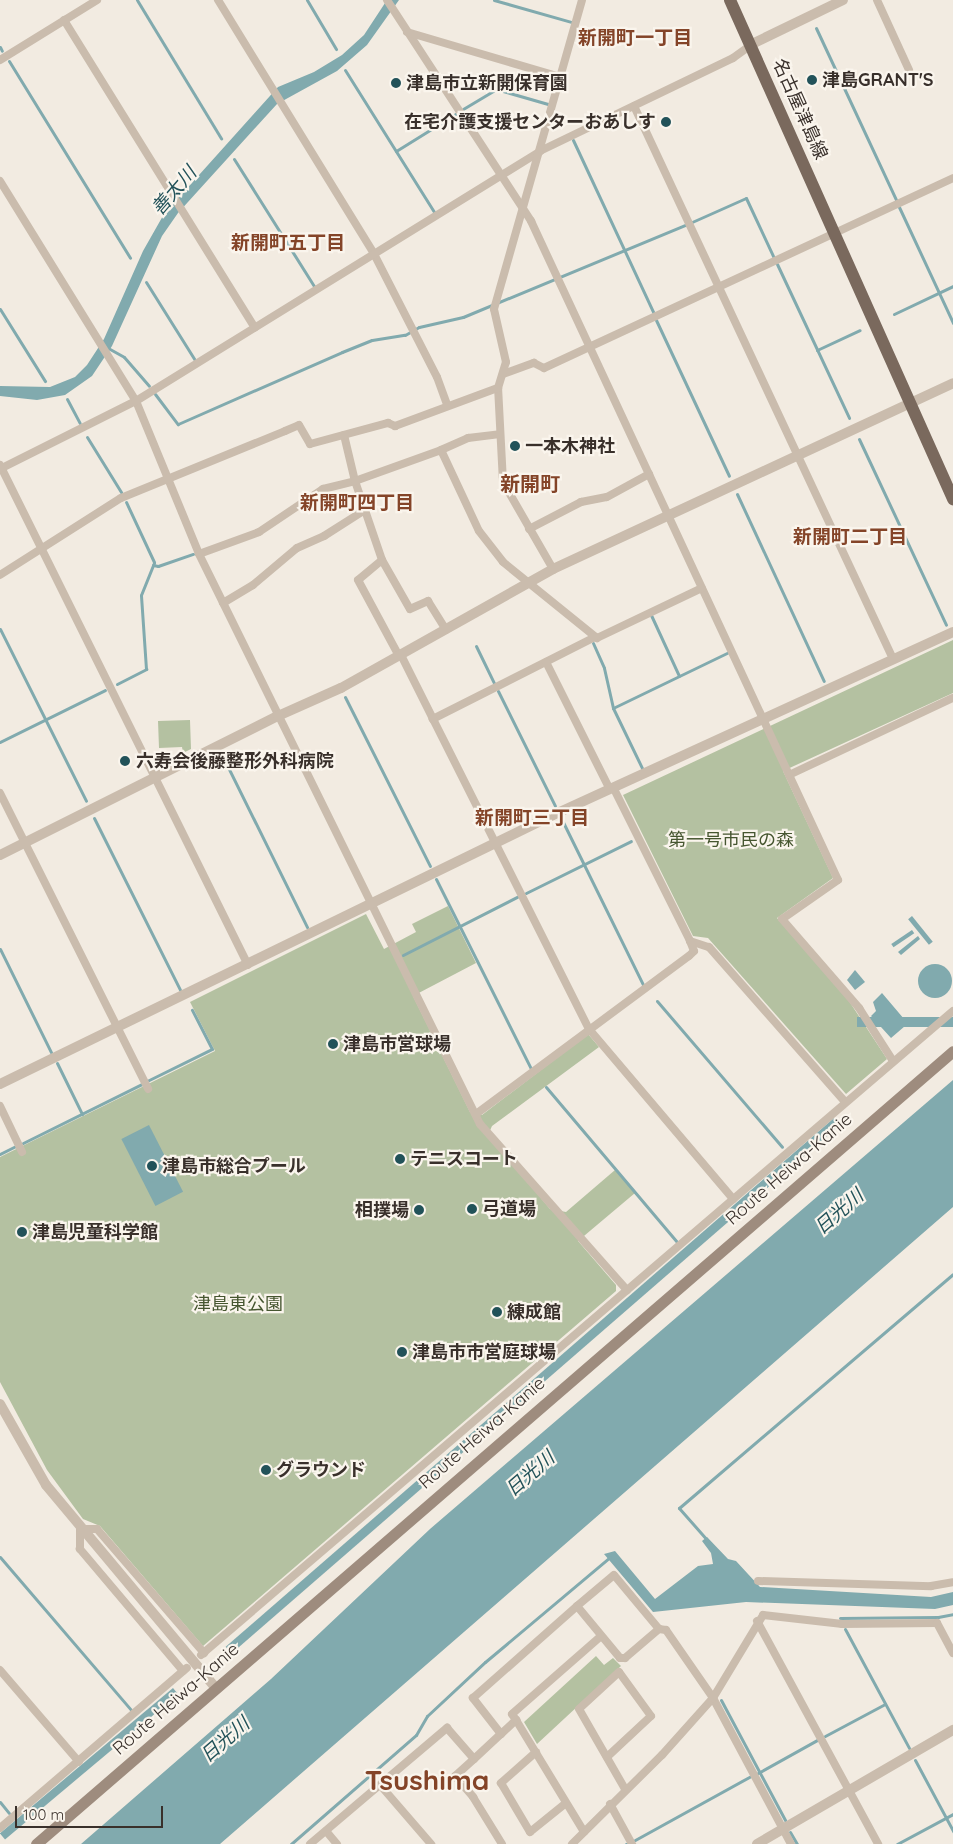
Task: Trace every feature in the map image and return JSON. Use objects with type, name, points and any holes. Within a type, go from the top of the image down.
[{"type":"main road","name":"名古屋津島線","points":[[730,0],[752,44],[909,404],[953,499]]},
{"type":"main road","name":"Route Heiwa-Kanie","points":[[36,1844],[215,1687],[953,1051]]},
{"type":"street","points":[[0,60],[97,0]]},
{"type":"street","points":[[218,0],[374,254],[448,405]]},
{"type":"street","points":[[387,0],[395,15],[503,174],[523,207],[557,276],[838,880],[782,919],[859,1008],[893,1061]]},
{"type":"street","points":[[552,569],[503,482],[498,388],[506,362],[495,305],[582,0]]},
{"type":"street","points":[[248,965],[1,468],[136,402],[540,151],[733,58],[752,44],[843,0]]},
{"type":"street","points":[[877,0],[909,70]]},
{"type":"street","points":[[64,20],[256,328]]},
{"type":"street","points":[[407,32],[560,76]]},
{"type":"street","points":[[634,106],[893,660]]},
{"type":"street","points":[[503,374],[534,363],[544,368],[953,178]]},
{"type":"street","points":[[0,181],[136,402],[199,554],[480,1124],[627,1290]]},
{"type":"street","points":[[0,855],[278,716],[341,688],[552,569],[953,383]]},
{"type":"street","points":[[0,575],[113,502],[166,477],[258,444],[299,426],[310,444],[388,423],[395,426],[498,388]]},
{"type":"street","points":[[344,434],[354,482],[382,560],[410,610],[428,601],[446,630]]},
{"type":"street","points":[[199,554],[259,532],[323,489],[354,482],[468,438],[500,434]]},
{"type":"street","points":[[441,450],[479,532],[503,562],[595,637]]},
{"type":"street","points":[[528,529],[581,502],[607,497],[649,474]]},
{"type":"street","points":[[223,603],[253,585],[297,548],[324,536],[365,510]]},
{"type":"street","points":[[382,560],[358,580],[433,719],[589,1029],[732,1199]]},
{"type":"street","points":[[433,719],[595,637],[702,588]]},
{"type":"street","points":[[0,1084],[248,965],[496,842],[762,717],[953,632]]},
{"type":"street","points":[[476,1114],[694,951],[546,662]]},
{"type":"street","points":[[789,775],[953,698]]},
{"type":"street","points":[[0,793],[148,1090]]},
{"type":"street","points":[[690,941],[709,947],[845,1102]]},
{"type":"street","points":[[80,1529],[97,1529],[203,1654],[953,1011]]},
{"type":"street","points":[[0,1106],[22,1152]]},
{"type":"street","points":[[0,1404],[33,1466],[80,1529],[215,1687]]},
{"type":"street","points":[[0,1828],[185,1670],[80,1550],[80,1529]]},
{"type":"street","points":[[501,1734],[473,1698],[614,1575],[659,1629],[666,1630],[713,1698],[792,1844]]},
{"type":"street","points":[[758,1581],[931,1586],[953,1582]]},
{"type":"street","points":[[578,1606],[620,1658],[625,1658],[659,1629]]},
{"type":"street","points":[[572,1844],[625,1789],[662,1755],[713,1698],[757,1621],[763,1615],[842,1624],[937,1623],[953,1653]]},
{"type":"street","points":[[757,1621],[878,1844]]},
{"type":"street","points":[[584,1832],[512,1714],[601,1636]]},
{"type":"street","points":[[0,1670],[79,1762]]},
{"type":"street","points":[[607,1757],[651,1716],[620,1672],[579,1708],[625,1789]]},
{"type":"street","points":[[502,1844],[473,1797],[455,1776],[516,1720]]},
{"type":"street","points":[[310,1844],[381,1786],[447,1728],[474,1759]]},
{"type":"street","points":[[757,1844],[953,1730]]},
{"type":"street","points":[[536,1752],[501,1782],[530,1832],[566,1803]]},
{"type":"street","points":[[381,1786],[431,1844]]},
{"type":"street","points":[[610,1804],[632,1844]]},
{"type":"street","points":[[326,1830],[337,1844]]},
{"type":"green space","name":"第一号市民の森","points":[[953,640],[953,693],[783,771],[833,878],[777,918],[849,1001],[887,1059],[846,1094],[708,938],[693,936],[623,795]]},
{"type":"green space","points":[[190,720],[191,749],[183,753],[182,747],[159,748],[158,721]]},
{"type":"green space","name":"津島東公園","points":[[448,906],[476,963],[413,996],[470,1112],[482,1115],[588,1034],[599,1047],[492,1126],[488,1135],[550,1209],[566,1212],[615,1170],[635,1193],[578,1241],[616,1285],[616,1291],[203,1646],[100,1526],[83,1519],[47,1470],[0,1382],[0,1157],[215,1051],[190,1002],[366,914],[384,949],[416,932],[412,924]]},
{"type":"green space","points":[[596,1656],[604,1665],[613,1658],[621,1666],[537,1744],[524,1722]]},
{"type":"water","points":[[387,0],[399,0],[367,45],[337,71],[277,104],[178,213],[162,236],[112,346],[92,376],[65,395],[37,400],[0,396],[0,386],[50,387],[75,377],[87,365],[104,339],[143,251],[164,214],[278,87],[314,72],[342,55],[364,35]]},
{"type":"water","points":[[912,916],[933,942],[929,945],[908,919]]},
{"type":"water","points":[[912,930],[914,933],[894,947],[891,944]]},
{"type":"water","points":[[918,936],[920,939],[901,955],[898,952]]},
{"type":"water","points":[[935,964],[942,965],[947,969],[951,974],[951,988],[947,993],[942,997],[935,998],[928,997],[923,993],[919,988],[918,981],[919,974],[923,969],[928,965]]},
{"type":"water","points":[[855,970],[865,982],[855,990],[847,980]]},
{"type":"water","points":[[882,993],[910,1026],[905,1026],[891,1038],[871,1016],[876,1011],[873,1002]]},
{"type":"water","points":[[857,1017],[953,1017],[953,1027],[857,1027]]},
{"type":"water","name":"日光川","points":[[953,1080],[953,1207],[220,1844],[81,1844],[271,1679],[430,1529]]},
{"type":"water","points":[[834,1118],[840,1125],[232,1654],[226,1647]]},
{"type":"water","name":"津島市総合プール","points":[[149,1125],[183,1192],[155,1206],[121,1139]]},
{"type":"water","points":[[707,1537],[728,1559],[736,1561],[760,1587],[931,1597],[953,1592],[953,1605],[935,1609],[746,1602],[653,1612],[604,1554],[615,1551],[655,1599],[698,1566],[713,1564],[711,1553],[702,1541]]},
{"type":"water","points":[[173,1688],[178,1694],[5,1839],[0,1833]]},
{"type":"waterway","points":[[137,0],[221,138]]},
{"type":"waterway","points":[[307,0],[336,49]]},
{"type":"waterway","points":[[494,0],[571,22]]},
{"type":"waterway","points":[[816,28],[897,202]]},
{"type":"waterway","points":[[0,47],[2,51]]},
{"type":"waterway","points":[[9,61],[130,258]]},
{"type":"waterway","points":[[345,70],[434,212]]},
{"type":"waterway","points":[[463,109],[496,89],[548,104]]},
{"type":"waterway","points":[[396,151],[457,113]]},
{"type":"waterway","points":[[573,140],[654,314]]},
{"type":"waterway","points":[[234,159],[314,286]]},
{"type":"waterway","points":[[692,222],[746,198],[774,258]]},
{"type":"waterway","points":[[899,207],[953,323]]},
{"type":"waterway","points":[[155,394],[178,424],[372,340],[405,335],[419,327],[463,317],[685,225]]},
{"type":"waterway","points":[[777,264],[849,418]]},
{"type":"waterway","points":[[146,282],[195,360]]},
{"type":"waterway","points":[[894,314],[953,286]]},
{"type":"waterway","points":[[0,309],[45,381]]},
{"type":"waterway","points":[[656,320],[729,476]]},
{"type":"waterway","points":[[817,350],[860,330]]},
{"type":"waterway","points":[[108,348],[124,357],[149,386]]},
{"type":"waterway","points":[[67,399],[80,423]]},
{"type":"waterway","points":[[87,437],[121,492]]},
{"type":"waterway","points":[[859,439],[946,625]]},
{"type":"waterway","points":[[737,494],[824,681]]},
{"type":"waterway","points":[[117,684],[146,669],[141,595],[154,562],[126,502]]},
{"type":"waterway","points":[[153,565],[158,566],[193,554]]},
{"type":"waterway","points":[[651,615],[679,676]]},
{"type":"waterway","points":[[0,629],[86,801]]},
{"type":"waterway","points":[[593,643],[604,668],[613,708],[642,768]]},
{"type":"waterway","points":[[476,646],[494,683]]},
{"type":"waterway","points":[[613,708],[727,653]]},
{"type":"waterway","points":[[0,742],[105,690]]},
{"type":"waterway","points":[[498,691],[555,806]]},
{"type":"waterway","points":[[345,697],[430,866]]},
{"type":"waterway","points":[[222,755],[307,927]]},
{"type":"waterway","points":[[94,818],[180,990]]},
{"type":"waterway","points":[[561,818],[643,985]]},
{"type":"waterway","points":[[526,893],[631,841]]},
{"type":"waterway","points":[[436,879],[531,1069]]},
{"type":"waterway","points":[[403,955],[517,897]]},
{"type":"waterway","points":[[0,949],[51,1052]]},
{"type":"waterway","points":[[657,1001],[782,1147]]},
{"type":"waterway","points":[[147,1081],[212,1049],[192,1010]]},
{"type":"waterway","points":[[57,1063],[82,1114]]},
{"type":"waterway","points":[[23,1143],[142,1084]]},
{"type":"waterway","points":[[546,1087],[677,1242]]},
{"type":"waterway","points":[[0,1154],[14,1147]]},
{"type":"waterway","points":[[708,1541],[679,1508],[953,1274]]},
{"type":"waterway","points":[[0,1557],[132,1711]]},
{"type":"waterway","points":[[291,1844],[416,1735],[427,1716],[485,1662],[610,1557]]},
{"type":"waterway","points":[[840,1618],[938,1617],[953,1614]]},
{"type":"waterway","points":[[845,1629],[909,1748]]},
{"type":"waterway","points":[[721,1700],[785,1820]]},
{"type":"waterway","points":[[825,1736],[885,1704]]},
{"type":"waterway","points":[[758,1773],[817,1740]]},
{"type":"waterway","points":[[915,1760],[953,1831]]},
{"type":"waterway","points":[[635,1840],[751,1776]]},
{"type":"waterway","points":[[0,1802],[9,1813]]},
{"type":"waterway","points":[[897,1844],[953,1814]]},
{"type":"waterway","points":[[790,1832],[797,1844]]},
{"type":"place","name":"津島GRANT'S","points":[[812,80]]},
{"type":"place","name":"津島市立新開保育園","points":[[396,83]]},
{"type":"place","name":"在宅介護支援センターおあしす","points":[[666,122]]},
{"type":"place","name":"一本木神社","points":[[515,446]]},
{"type":"place","name":"六寿会後藤整形外科病院","points":[[125,761]]},
{"type":"place","name":"津島市営球場","points":[[333,1044]]},
{"type":"place","name":"テニスコート","points":[[400,1159]]},
{"type":"place","name":"津島市総合プール","points":[[152,1166]]},
{"type":"place","name":"弓道場","points":[[472,1209]]},
{"type":"place","name":"相撲場","points":[[419,1210]]},
{"type":"place","name":"津島児童科学館","points":[[22,1232]]},
{"type":"place","name":"練成館","points":[[497,1312]]},
{"type":"place","name":"津島市市営庭球場","points":[[402,1352]]},
{"type":"place","name":"グラウンド","points":[[266,1470]]},
{"type":"district","name":"新開町一丁目","points":[[635,38]]},
{"type":"district","name":"新開町五丁目","points":[[288,243]]},
{"type":"district","name":"新開町","points":[[530,483]]},
{"type":"district","name":"新開町四丁目","points":[[357,503]]},
{"type":"district","name":"新開町二丁目","points":[[850,537]]},
{"type":"district","name":"新開町三丁目","points":[[532,818]]},
{"type":"district","name":"Tsushima","points":[[427,1780]]},
{"type":"water label","name":"善太川","points":[[174,191]]}]
